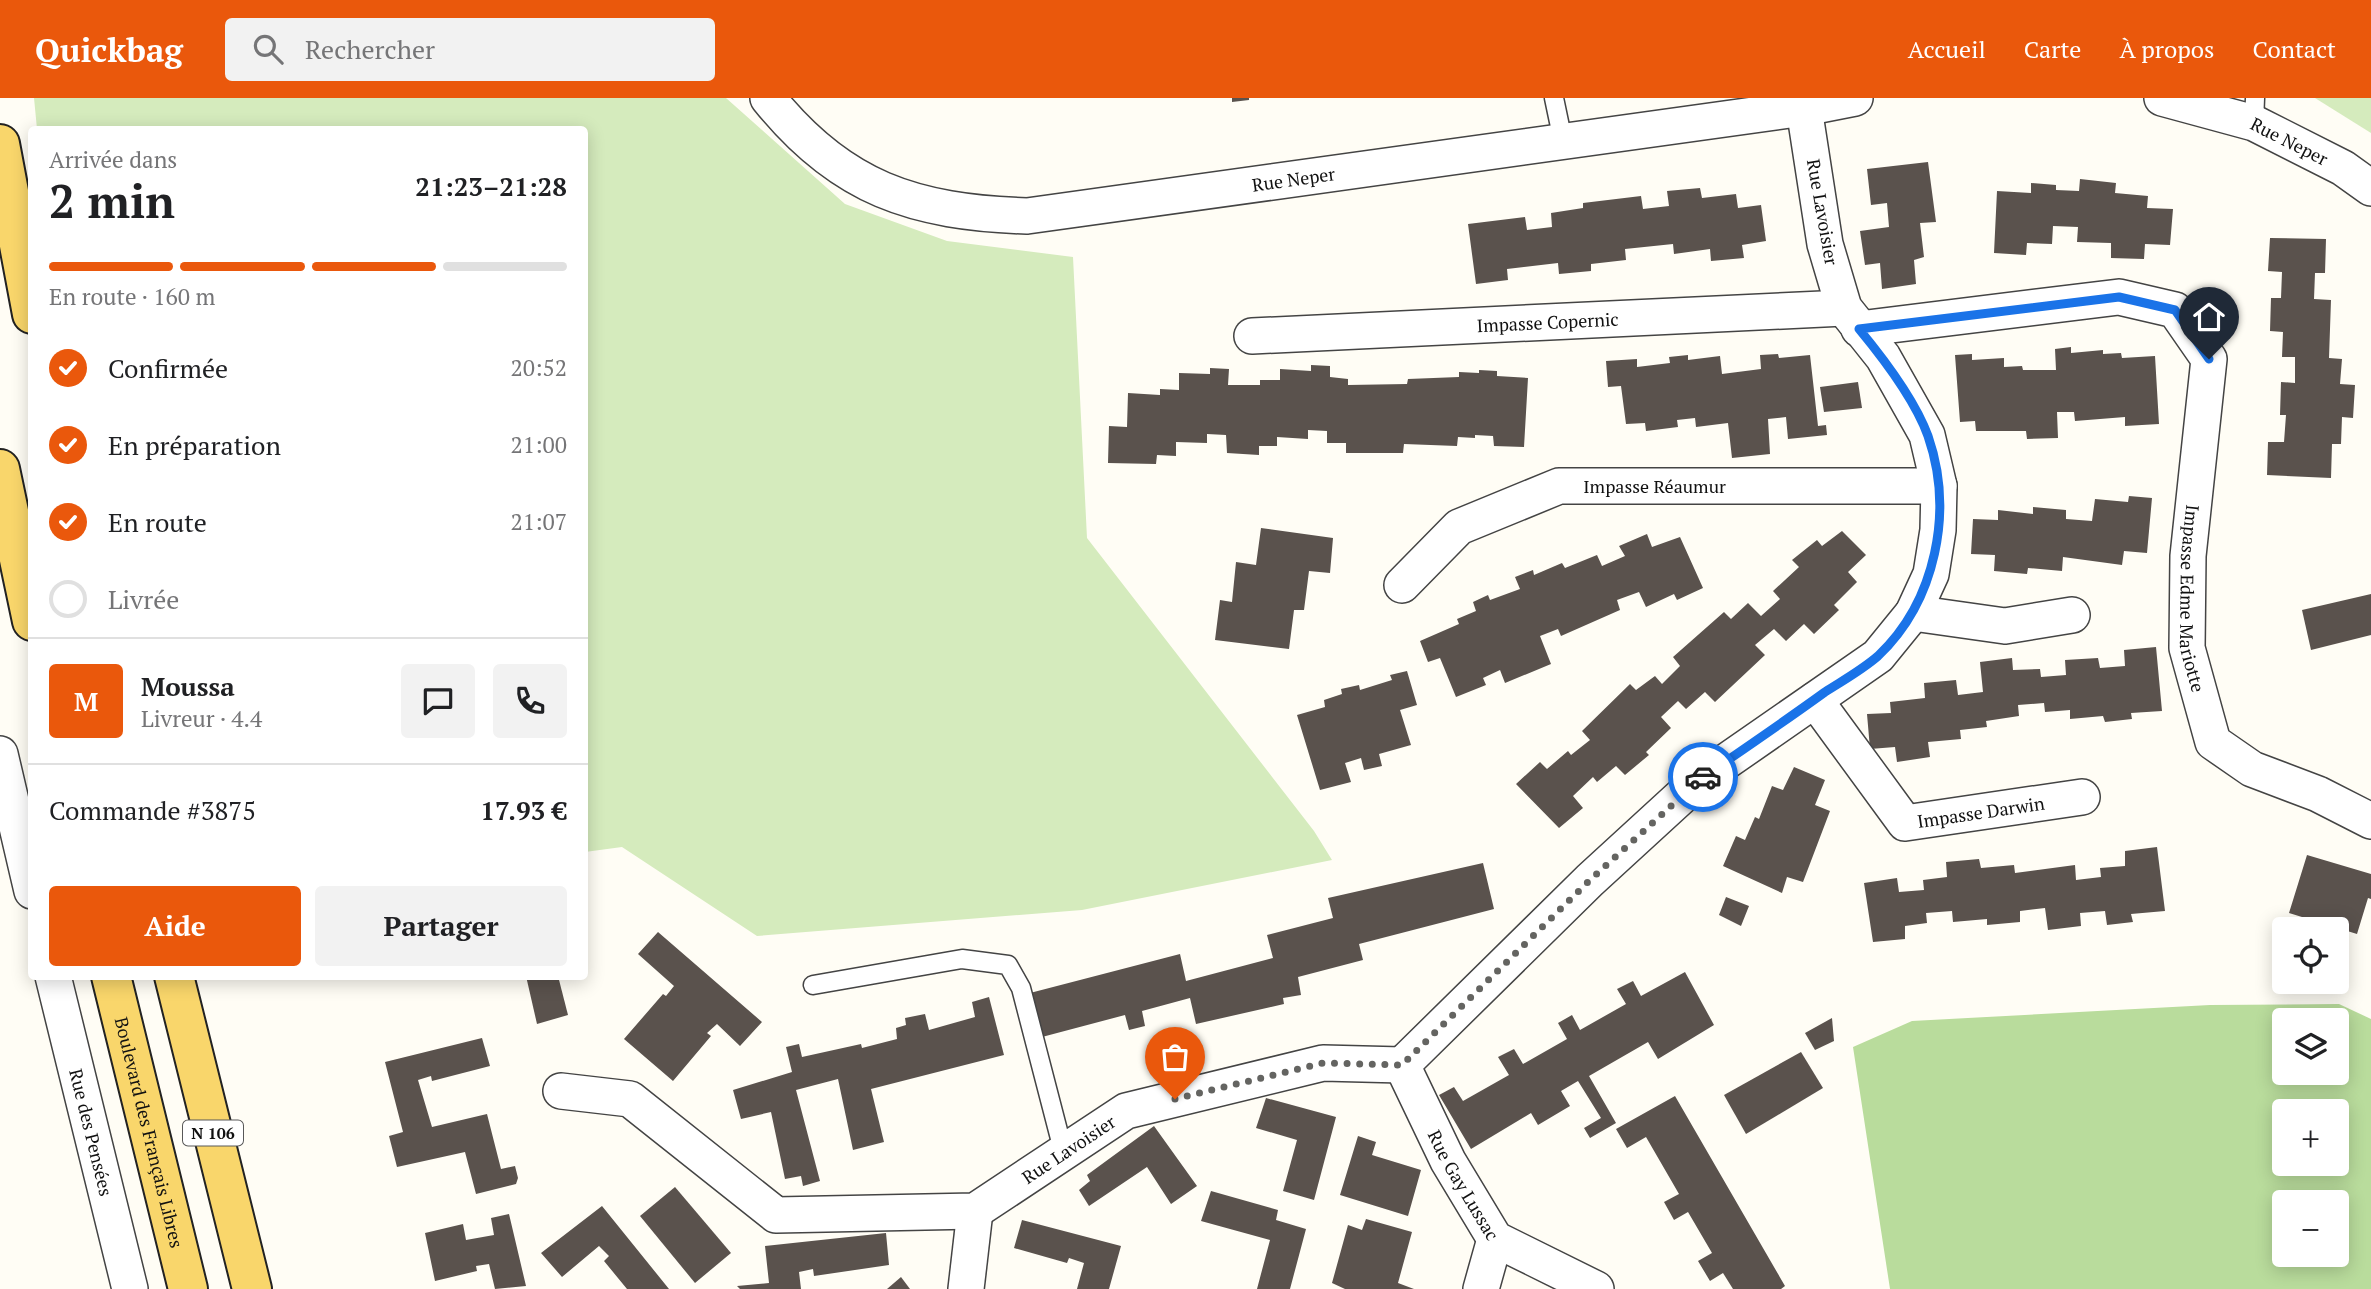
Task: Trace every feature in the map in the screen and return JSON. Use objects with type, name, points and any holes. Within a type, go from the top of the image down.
[{"type":"main road","points":[[0,144],[28,293]]},
{"type":"main road","points":[[0,469],[28,602]]},
{"type":"main road","name":"Boulevard des Français Libres","points":[[112,980],[188,1289]]},
{"type":"main road","name":"N 106","points":[[175,980],[252,1289]]},
{"type":"street","name":"Rue Neper","points":[[768,98],[797,134],[834,163],[879,188],[921,205],[968,214],[1027,216],[1804,108],[1855,98]]},
{"type":"street","name":"Rue Neper","points":[[2162,98],[2254,110],[2371,188]]},
{"type":"street","name":"Rue Lavoisier","points":[[975,1211],[1063,1150],[1126,1111],[1323,1063],[1402,1065],[1590,880],[1698,781],[1878,656],[1913,613],[1931,574],[1938,530],[1939,486],[1927,435],[1882,358],[1852,318],[1825,244],[1804,108]]},
{"type":"street","name":"Impasse Edme Mariotte","points":[[1852,318],[2119,297],[2175,310],[2209,359],[2188,556],[2187,648],[2213,742],[2252,769],[2318,794],[2371,821]]},
{"type":"street","name":"Impasse Copernic","points":[[1251,336],[1852,318]]},
{"type":"street","name":"Impasse Réaumur","points":[[1402,584],[1459,527],[1559,486],[1939,486]]},
{"type":"street","points":[[1913,613],[2005,626],[2072,615]]},
{"type":"street","name":"Impasse Darwin","points":[[1815,699],[1905,822],[2082,797]]},
{"type":"street","points":[[0,754],[28,874]]},
{"type":"street","name":"Rue des Pensées","points":[[54,980],[130,1289]]},
{"type":"street","name":"Rue Gay Lussac","points":[[1402,1065],[1448,1161],[1495,1239],[1596,1289]]},
{"type":"street","points":[[561,1091],[630,1100],[776,1215],[975,1211],[966,1289]]},
{"type":"street","points":[[1481,1289],[1495,1239]]},
{"type":"lane","points":[[1554,98],[1563,141]]},
{"type":"lane","points":[[813,985],[962,958],[1008,965],[1021,988],[1063,1150]]},
{"type":"green space","points":[[34,98],[726,98],[845,204],[947,241],[1073,257],[1087,538],[1314,831],[1332,860],[1082,910],[757,936],[622,847],[588,852],[588,126],[37,126]]},
{"type":"green space","points":[[2315,98],[2371,98],[2371,133]]},
{"type":"green space","points":[[2339,1004],[2348,1008],[2272,1008],[2272,1085],[2349,1085],[2349,1009],[2371,1019],[2371,1289],[1890,1289],[1853,1047],[1912,1021],[2210,1005]]},
{"type":"building","points":[[1232,98],[1249,98],[1249,100],[1232,102]]},
{"type":"building","points":[[1928,162],[1936,222],[1920,223],[1924,257],[1914,260],[1916,284],[1882,289],[1880,263],[1865,265],[1860,231],[1889,227],[1887,203],[1871,205],[1867,169]]},
{"type":"building","points":[[2080,179],[2116,183],[2115,193],[2148,196],[2147,208],[2173,209],[2170,245],[2145,244],[2144,259],[2111,258],[2111,243],[2077,242],[2078,227],[2053,226],[2052,244],[2027,243],[2026,255],[1994,253],[1997,191],[2031,193],[2031,183],[2056,185],[2056,190],[2079,191]]},
{"type":"building","points":[[1700,188],[1702,198],[1736,194],[1738,208],[1761,205],[1766,241],[1742,245],[1744,258],[1711,261],[1710,249],[1674,254],[1673,244],[1625,249],[1626,260],[1591,264],[1591,271],[1559,274],[1558,263],[1507,269],[1508,280],[1476,284],[1468,224],[1525,217],[1527,230],[1552,227],[1551,213],[1583,208],[1583,203],[1641,196],[1643,209],[1669,206],[1667,191]]},
{"type":"building","points":[[2270,238],[2326,239],[2325,273],[2315,273],[2314,299],[2331,300],[2329,358],[2342,359],[2340,384],[2355,385],[2353,418],[2342,417],[2341,444],[2332,444],[2331,478],[2267,475],[2268,442],[2284,442],[2286,415],[2280,415],[2281,382],[2295,383],[2295,357],[2282,357],[2283,332],[2270,331],[2271,298],[2281,298],[2282,272],[2268,271]]},
{"type":"building","points":[[2071,347],[2071,353],[2103,350],[2103,354],[2121,353],[2122,358],[2155,356],[2159,424],[2125,426],[2125,417],[2075,421],[2074,412],[2057,412],[2058,438],[2027,439],[2026,431],[1976,431],[1975,421],[1960,422],[1955,355],[1972,354],[1972,360],[2004,358],[2004,367],[2022,366],[2023,370],[2056,370],[2055,349]]},
{"type":"building","points":[[1778,354],[1779,358],[1810,355],[1818,426],[1826,425],[1827,435],[1788,439],[1786,417],[1768,419],[1770,454],[1732,458],[1728,423],[1696,427],[1695,418],[1677,420],[1678,427],[1646,431],[1645,423],[1626,424],[1621,386],[1608,387],[1606,361],[1637,359],[1637,367],[1670,363],[1669,357],[1688,355],[1688,360],[1720,356],[1722,374],[1761,369],[1760,355]]},
{"type":"building","points":[[1311,365],[1330,366],[1330,377],[1348,379],[1348,385],[1407,384],[1408,379],[1459,377],[1459,372],[1479,373],[1479,370],[1497,371],[1497,376],[1528,378],[1524,447],[1494,446],[1493,436],[1475,435],[1475,438],[1458,437],[1457,446],[1404,444],[1403,453],[1346,453],[1346,443],[1327,443],[1327,431],[1308,430],[1308,439],[1277,437],[1277,446],[1259,446],[1259,455],[1227,453],[1226,435],[1207,434],[1207,443],[1176,442],[1176,456],[1157,455],[1156,464],[1108,463],[1109,426],[1127,427],[1128,393],[1160,395],[1160,389],[1179,390],[1179,373],[1210,374],[1210,368],[1229,369],[1228,385],[1260,385],[1260,380],[1280,380],[1280,369],[1311,371]]},
{"type":"building","points":[[1858,382],[1862,408],[1824,412],[1820,387]]},
{"type":"building","points":[[2129,496],[2152,498],[2147,553],[2124,551],[2122,565],[2063,557],[2062,571],[2028,568],[2027,574],[1994,571],[1995,555],[1971,554],[1973,519],[1998,520],[1998,510],[2033,514],[2033,507],[2066,510],[2066,519],[2092,521],[2095,499],[2128,502]]},
{"type":"building","points":[[1261,528],[1333,538],[1330,573],[1309,571],[1304,610],[1294,610],[1289,649],[1215,640],[1220,600],[1232,602],[1236,562],[1256,565]]},
{"type":"building","points":[[1842,531],[1866,555],[1848,572],[1857,582],[1834,605],[1839,610],[1814,634],[1804,624],[1786,641],[1774,629],[1755,645],[1765,655],[1715,702],[1705,692],[1686,709],[1678,701],[1661,717],[1671,728],[1646,752],[1649,755],[1625,775],[1616,766],[1597,782],[1593,777],[1573,796],[1583,808],[1559,828],[1516,784],[1540,762],[1547,769],[1568,751],[1571,755],[1590,740],[1582,731],[1630,684],[1636,690],[1655,676],[1662,684],[1680,666],[1673,657],[1724,612],[1731,619],[1748,603],[1761,616],[1780,599],[1773,591],[1799,567],[1792,560],[1817,540],[1822,546]]},
{"type":"building","points":[[1647,534],[1652,547],[1680,537],[1703,588],[1677,600],[1674,594],[1646,607],[1639,592],[1617,600],[1620,610],[1561,636],[1558,629],[1540,636],[1551,664],[1505,683],[1500,670],[1483,678],[1486,685],[1456,697],[1440,658],[1428,662],[1420,641],[1459,624],[1457,619],[1476,611],[1473,602],[1488,595],[1490,600],[1520,589],[1515,577],[1533,570],[1534,575],[1562,563],[1565,568],[1597,555],[1602,566],[1625,556],[1619,546]]},
{"type":"building","points":[[2371,594],[2371,635],[2311,650],[2302,610]]},
{"type":"building","points":[[2156,647],[2162,711],[2131,713],[2132,719],[2105,722],[2103,716],[2070,719],[2070,710],[2045,712],[2044,703],[2018,705],[2019,716],[1986,721],[1987,727],[1960,730],[1961,739],[1928,742],[1930,757],[1897,762],[1895,747],[1870,749],[1867,714],[1891,713],[1890,702],[1925,698],[1924,683],[1956,680],[1958,695],[1983,692],[1980,662],[2012,658],[2013,670],[2040,669],[2041,677],[2066,675],[2065,660],[2098,658],[2100,668],[2125,666],[2124,650]]},
{"type":"building","points":[[1407,671],[1417,705],[1400,710],[1411,745],[1379,754],[1382,766],[1364,770],[1361,758],[1345,763],[1351,782],[1320,790],[1297,715],[1325,707],[1324,700],[1342,694],[1341,689],[1359,685],[1360,690],[1392,680],[1390,675]]},
{"type":"building","points":[[1794,767],[1825,780],[1815,805],[1830,811],[1803,882],[1787,877],[1782,893],[1723,866],[1736,836],[1745,840],[1755,817],[1759,819],[1772,786],[1783,790]]},
{"type":"building","points":[[2157,847],[2165,911],[2131,914],[2133,922],[2107,925],[2105,911],[2080,913],[2081,926],[2048,930],[2045,908],[2020,911],[2020,922],[1987,925],[1987,919],[1953,922],[1952,911],[1926,913],[1927,923],[1905,926],[1905,939],[1873,942],[1864,883],[1897,878],[1899,892],[1924,890],[1923,880],[1947,877],[1946,862],[1979,859],[1981,868],[2014,865],[2015,873],[2075,865],[2076,880],[2101,877],[2100,868],[2125,866],[2125,851]]},
{"type":"building","points":[[2307,855],[2371,874],[2371,899],[2368,898],[2357,934],[2349,932],[2349,917],[2302,917],[2289,913]]},
{"type":"building","points":[[1483,863],[1494,909],[1359,944],[1363,960],[1298,977],[1301,995],[1283,998],[1284,1004],[1196,1024],[1190,998],[1142,1011],[1145,1026],[1129,1030],[1125,1015],[1042,1037],[1030,993],[1180,954],[1186,981],[1273,958],[1267,935],[1333,918],[1328,898]]},
{"type":"building","points":[[1726,897],[1749,906],[1741,926],[1719,915]]},
{"type":"building","points":[[658,932],[762,1022],[740,1046],[717,1024],[707,1033],[711,1036],[673,1081],[624,1039],[663,994],[666,996],[674,986],[638,954]]},
{"type":"building","points":[[1685,972],[1714,1025],[1658,1059],[1648,1042],[1589,1076],[1616,1123],[1590,1138],[1584,1128],[1601,1118],[1578,1081],[1561,1091],[1570,1106],[1538,1125],[1531,1113],[1471,1149],[1439,1095],[1454,1087],[1463,1101],[1509,1075],[1498,1057],[1514,1049],[1523,1064],[1567,1039],[1558,1023],[1572,1015],[1580,1030],[1626,1004],[1617,989],[1633,981],[1641,996]]},
{"type":"building","points":[[527,980],[559,980],[568,1015],[537,1024]]},
{"type":"building","points":[[989,997],[1004,1055],[871,1089],[884,1142],[853,1150],[838,1079],[796,1090],[820,1181],[803,1186],[801,1176],[785,1179],[771,1112],[741,1119],[733,1090],[792,1072],[786,1047],[799,1044],[802,1057],[861,1044],[862,1048],[897,1039],[896,1028],[906,1025],[905,1018],[925,1014],[929,1030],[975,1017],[972,1002]]},
{"type":"building","points":[[1832,1018],[1834,1041],[1815,1050],[1805,1033]]},
{"type":"building","points":[[482,1038],[490,1066],[432,1081],[431,1076],[418,1080],[432,1127],[487,1114],[501,1169],[515,1166],[518,1178],[516,1184],[476,1194],[465,1152],[397,1167],[389,1136],[403,1132],[385,1062]]},
{"type":"building","points":[[1801,1052],[1823,1088],[1746,1134],[1724,1095]]},
{"type":"building","points":[[1675,1096],[1785,1286],[1781,1289],[1733,1289],[1723,1273],[1710,1281],[1698,1261],[1712,1253],[1688,1212],[1674,1220],[1664,1202],[1679,1194],[1646,1137],[1627,1148],[1616,1129]]},
{"type":"building","points":[[1266,1098],[1336,1117],[1314,1200],[1283,1191],[1297,1140],[1256,1128]]},
{"type":"building","points":[[1154,1126],[1197,1186],[1171,1204],[1147,1167],[1089,1206],[1079,1190],[1090,1181],[1087,1175]]},
{"type":"building","points":[[1358,1136],[1376,1142],[1372,1155],[1421,1170],[1408,1216],[1340,1195]]},
{"type":"building","points":[[675,1187],[731,1253],[695,1283],[640,1216]]},
{"type":"building","points":[[1211,1191],[1278,1210],[1276,1220],[1306,1229],[1290,1289],[1257,1289],[1270,1240],[1201,1221]]},
{"type":"building","points":[[602,1206],[669,1289],[627,1289],[604,1261],[609,1256],[599,1246],[562,1277],[541,1253]]},
{"type":"building","points":[[509,1214],[526,1286],[495,1289],[489,1264],[476,1266],[477,1271],[435,1281],[425,1233],[463,1224],[466,1240],[494,1235],[491,1218]]},
{"type":"building","points":[[1366,1219],[1412,1232],[1398,1283],[1414,1289],[1345,1289],[1332,1283],[1348,1225],[1362,1230]]},
{"type":"building","points":[[1022,1220],[1121,1246],[1109,1289],[1077,1289],[1084,1263],[1069,1258],[1067,1263],[1014,1248]]},
{"type":"building","points":[[886,1233],[889,1265],[814,1276],[813,1269],[799,1272],[801,1289],[740,1289],[737,1286],[769,1283],[765,1246]]},
{"type":"building","points":[[901,1277],[910,1289],[887,1289]]},
{"type":"way so far","points":[[1175,1099],[1323,1063],[1402,1065],[1590,880],[1703,777]]},
{"type":"route","points":[[1703,777],[1878,656],[1913,613],[1931,574],[1938,530],[1939,486],[1927,435],[1882,358],[1859,329],[2119,297],[2175,310],[2209,359]]}]
